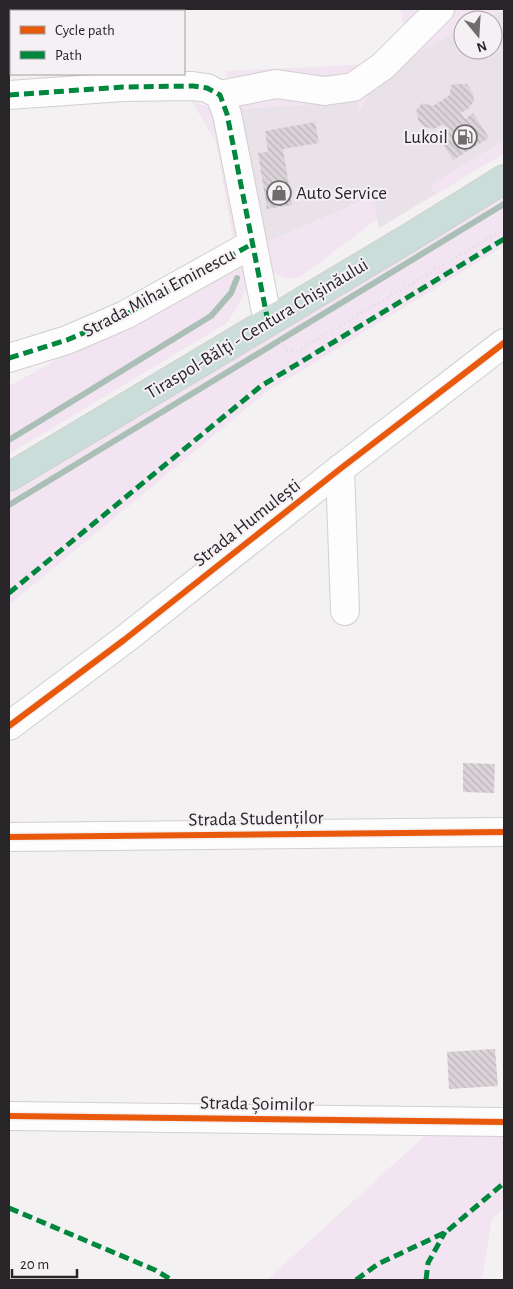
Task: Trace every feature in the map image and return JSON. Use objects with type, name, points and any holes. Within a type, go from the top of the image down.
[{"type":"highway","name":"Tiraspol-Bălţi - Centura Chișinăului","points":[[9,477],[504,179]]},
{"type":"street","points":[[220,95],[276,84],[325,91],[353,86],[383,66],[440,9]]},
{"type":"street","points":[[9,94],[123,87],[193,86],[208,88],[220,95],[227,114],[268,322]]},
{"type":"street","name":"Strada Mihai Eminescu","points":[[9,358],[67,340],[124,315],[252,244]]},
{"type":"street","name":"Strada Humulești","points":[[9,726],[124,640],[340,469],[504,343]]},
{"type":"street","points":[[340,469],[345,611]]},
{"type":"street","name":"Strada Studenților","points":[[9,837],[504,832]]},
{"type":"street","name":"Strada Șoimilor","points":[[9,1116],[504,1122]]},
{"type":"path","points":[[285,348],[286,350],[297,351],[504,229]]},
{"type":"shaded area","points":[[401,9],[504,9],[453,10],[453,33],[397,64],[371,89],[359,114],[358,101],[238,109],[225,71],[373,64],[404,32]]},
{"type":"shaded area","points":[[503,10],[504,153],[379,228],[373,196],[265,243],[238,109],[358,101],[359,112],[371,89],[397,64],[453,33],[453,60],[503,60]]},
{"type":"shaded area","points":[[191,100],[208,107],[218,117],[242,234],[233,239],[216,142]]},
{"type":"shaded area","points":[[504,140],[504,153],[436,194],[430,185]]},
{"type":"shaded area","points":[[504,189],[504,246],[265,393],[9,605],[9,489]]},
{"type":"shaded area","points":[[373,196],[377,219],[302,276],[286,278],[270,271],[265,243]]},
{"type":"shaded area","points":[[233,262],[247,266],[248,282],[240,303],[227,323],[9,454],[9,386]]},
{"type":"shaded area","points":[[429,1132],[504,1133],[504,1208],[492,1219],[482,1280],[267,1280]]},
{"type":"building","points":[[467,84],[473,94],[474,101],[469,108],[461,113],[465,119],[473,113],[489,138],[453,160],[439,137],[448,131],[443,124],[434,129],[425,127],[419,122],[416,111],[422,103],[433,106],[450,95],[451,85]]},
{"type":"building","points":[[315,122],[319,143],[283,149],[292,205],[267,209],[258,153],[268,152],[265,131]]},
{"type":"building","points":[[463,763],[495,764],[494,793],[463,792]]},
{"type":"building","points":[[495,1049],[498,1086],[449,1089],[447,1052]]},
{"type":"waterway","points":[[9,505],[504,204]]},
{"type":"waterway","points":[[9,440],[211,316],[231,293],[237,278]]},
{"type":"marked path","points":[[9,95],[123,87],[193,86],[207,88],[220,95],[227,114],[268,322]]},
{"type":"marked path","points":[[9,593],[261,386],[504,239]]},
{"type":"marked path","points":[[9,358],[67,340],[125,315],[252,244]]},
{"type":"marked path","points":[[356,1280],[378,1264],[446,1232],[504,1183]]},
{"type":"marked path","points":[[9,1208],[155,1270],[172,1280]]},
{"type":"marked path","points":[[426,1280],[428,1263],[445,1232]]},
{"type":"cycle path","points":[[9,726],[124,640],[340,469],[504,343]]},
{"type":"cycle path","points":[[9,837],[504,832]]},
{"type":"cycle path","points":[[9,1116],[504,1122]]},
{"type":"place","name":"Lukoil","points":[[465,137]]},
{"type":"place","name":"Auto Service","points":[[279,193]]}]
